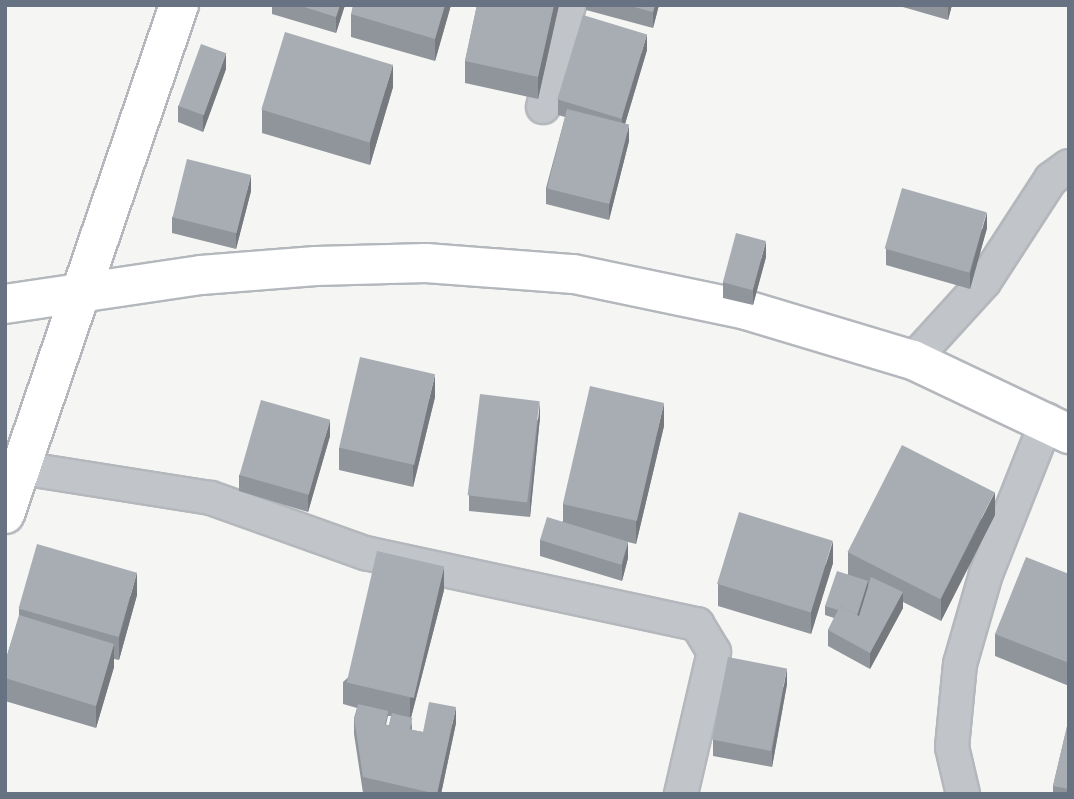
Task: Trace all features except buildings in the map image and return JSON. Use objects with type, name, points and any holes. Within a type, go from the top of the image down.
[{"type":"street","points":[[5,513],[87,288],[179,5]]},
{"type":"street","points":[[543,107],[569,5]]},
{"type":"street","points":[[913,360],[984,282],[1051,179],[1069,166]]},
{"type":"street","points":[[5,304],[87,288],[362,264],[516,268],[746,310],[913,360],[1058,427],[986,574],[960,664],[951,737],[964,794]]},
{"type":"street","points":[[21,468],[211,498],[365,553],[697,624],[714,652],[681,794]]}]
